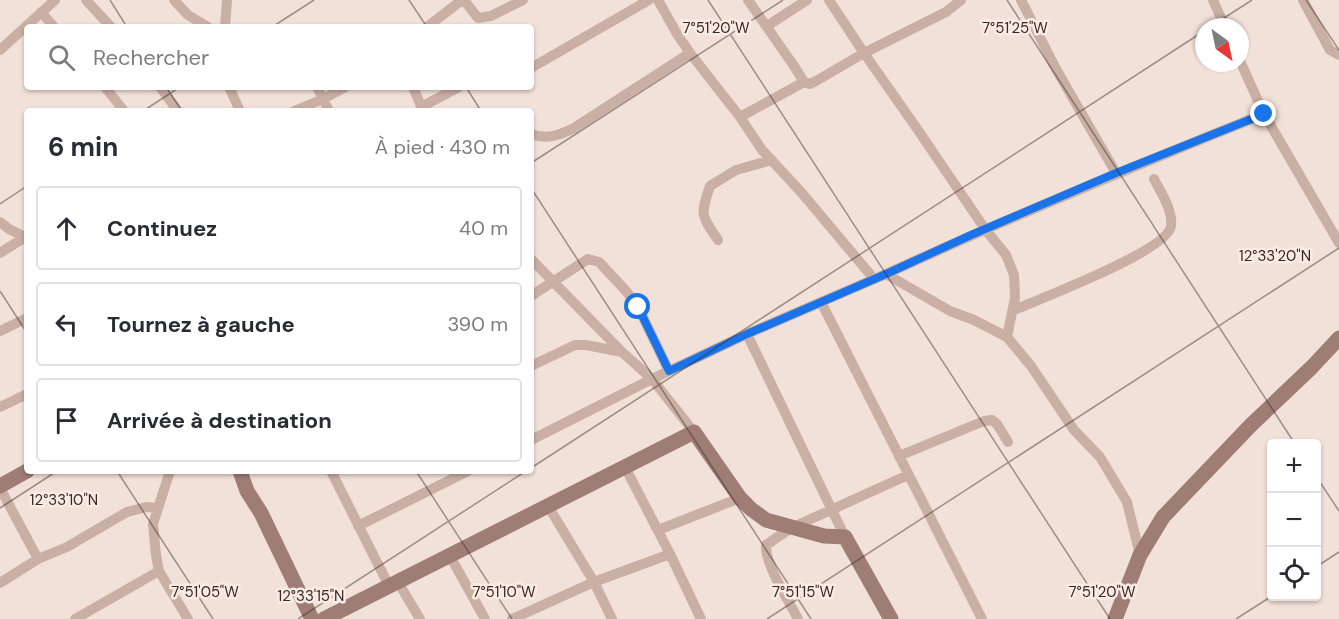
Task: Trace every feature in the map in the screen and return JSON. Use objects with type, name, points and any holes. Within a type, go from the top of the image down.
[{"type":"street","points":[[28,24],[55,0]]},
{"type":"street","points":[[86,0],[108,24]]},
{"type":"street","points":[[174,0],[188,15],[203,24]]},
{"type":"street","points":[[226,24],[227,0]]},
{"type":"street","points":[[431,24],[463,0],[479,23],[523,0]]},
{"type":"street","points":[[534,66],[648,0]]},
{"type":"street","points":[[658,0],[690,53],[740,117],[762,150],[801,192],[874,279]]},
{"type":"street","points":[[748,0],[804,82],[810,84],[864,53],[946,12],[961,0]]},
{"type":"street","points":[[767,27],[807,0]]},
{"type":"street","points":[[829,0],[985,229],[1006,255],[1014,275],[1015,298],[1006,337]]},
{"type":"street","points":[[1021,0],[1056,69],[1116,173]]},
{"type":"street","points":[[1213,0],[1221,18]]},
{"type":"street","points":[[1303,0],[1330,50],[1339,55]]},
{"type":"street","points":[[41,12],[51,24]]},
{"type":"street","points":[[0,50],[24,28]]},
{"type":"street","points":[[534,135],[549,137],[574,128],[690,53]]},
{"type":"street","points":[[1245,72],[1264,114],[1339,243]]},
{"type":"street","points":[[740,117],[804,82]]},
{"type":"street","points":[[107,90],[122,108]]},
{"type":"street","points":[[162,90],[176,108]]},
{"type":"street","points":[[230,90],[239,108]]},
{"type":"street","points":[[318,90],[328,108]]},
{"type":"street","points":[[301,108],[340,90]]},
{"type":"street","points":[[414,90],[422,108]]},
{"type":"street","points":[[424,108],[454,90]]},
{"type":"street","points":[[534,438],[747,334],[1116,173],[1264,114]]},
{"type":"street","points":[[718,240],[705,221],[702,211],[710,186],[736,170],[772,160]]},
{"type":"street","points":[[1014,310],[1126,261],[1142,253],[1166,235],[1171,228],[1170,212],[1154,179]]},
{"type":"street","points":[[0,222],[24,236]]},
{"type":"street","points":[[0,253],[24,238]]},
{"type":"street","points":[[534,294],[588,259],[599,262],[638,307],[669,371]]},
{"type":"street","points":[[534,262],[622,352],[652,379],[694,432],[740,498],[751,509],[766,520],[792,528],[824,536],[845,537]]},
{"type":"street","points":[[886,274],[951,311],[1006,337],[1030,366],[1074,430],[1100,457],[1127,502],[1140,555]]},
{"type":"street","points":[[821,302],[982,619]]},
{"type":"street","points":[[0,331],[24,319]]},
{"type":"street","points":[[747,334],[845,537],[891,619]]},
{"type":"street","points":[[1115,619],[1140,555],[1170,509],[1339,338]]},
{"type":"street","points":[[534,365],[575,345],[622,352]]},
{"type":"street","points":[[0,407],[24,395]]},
{"type":"street","points":[[899,456],[984,421],[992,420],[998,424],[1008,442]]},
{"type":"street","points":[[324,619],[694,432]]},
{"type":"street","points":[[625,467],[701,619]]},
{"type":"street","points":[[24,473],[0,487],[38,559]]},
{"type":"street","points":[[169,474],[153,524],[156,555],[159,572],[188,619]]},
{"type":"street","points":[[241,474],[247,491],[261,513],[312,619]]},
{"type":"street","points":[[334,474],[358,526],[393,584],[420,619]]},
{"type":"street","points":[[358,526],[462,474]]},
{"type":"street","points":[[798,619],[770,564],[766,545],[792,528],[908,475]]},
{"type":"street","points":[[658,530],[740,498]]},
{"type":"street","points":[[548,506],[594,582],[612,619]]},
{"type":"street","points":[[0,583],[38,559],[67,547],[127,512],[146,507],[157,508]]},
{"type":"street","points":[[512,619],[594,582],[670,554]]},
{"type":"street","points":[[450,556],[484,619]]},
{"type":"street","points":[[75,619],[159,572]]},
{"type":"route","points":[[638,307],[669,371],[971,235],[1116,173],[1264,114]]}]
